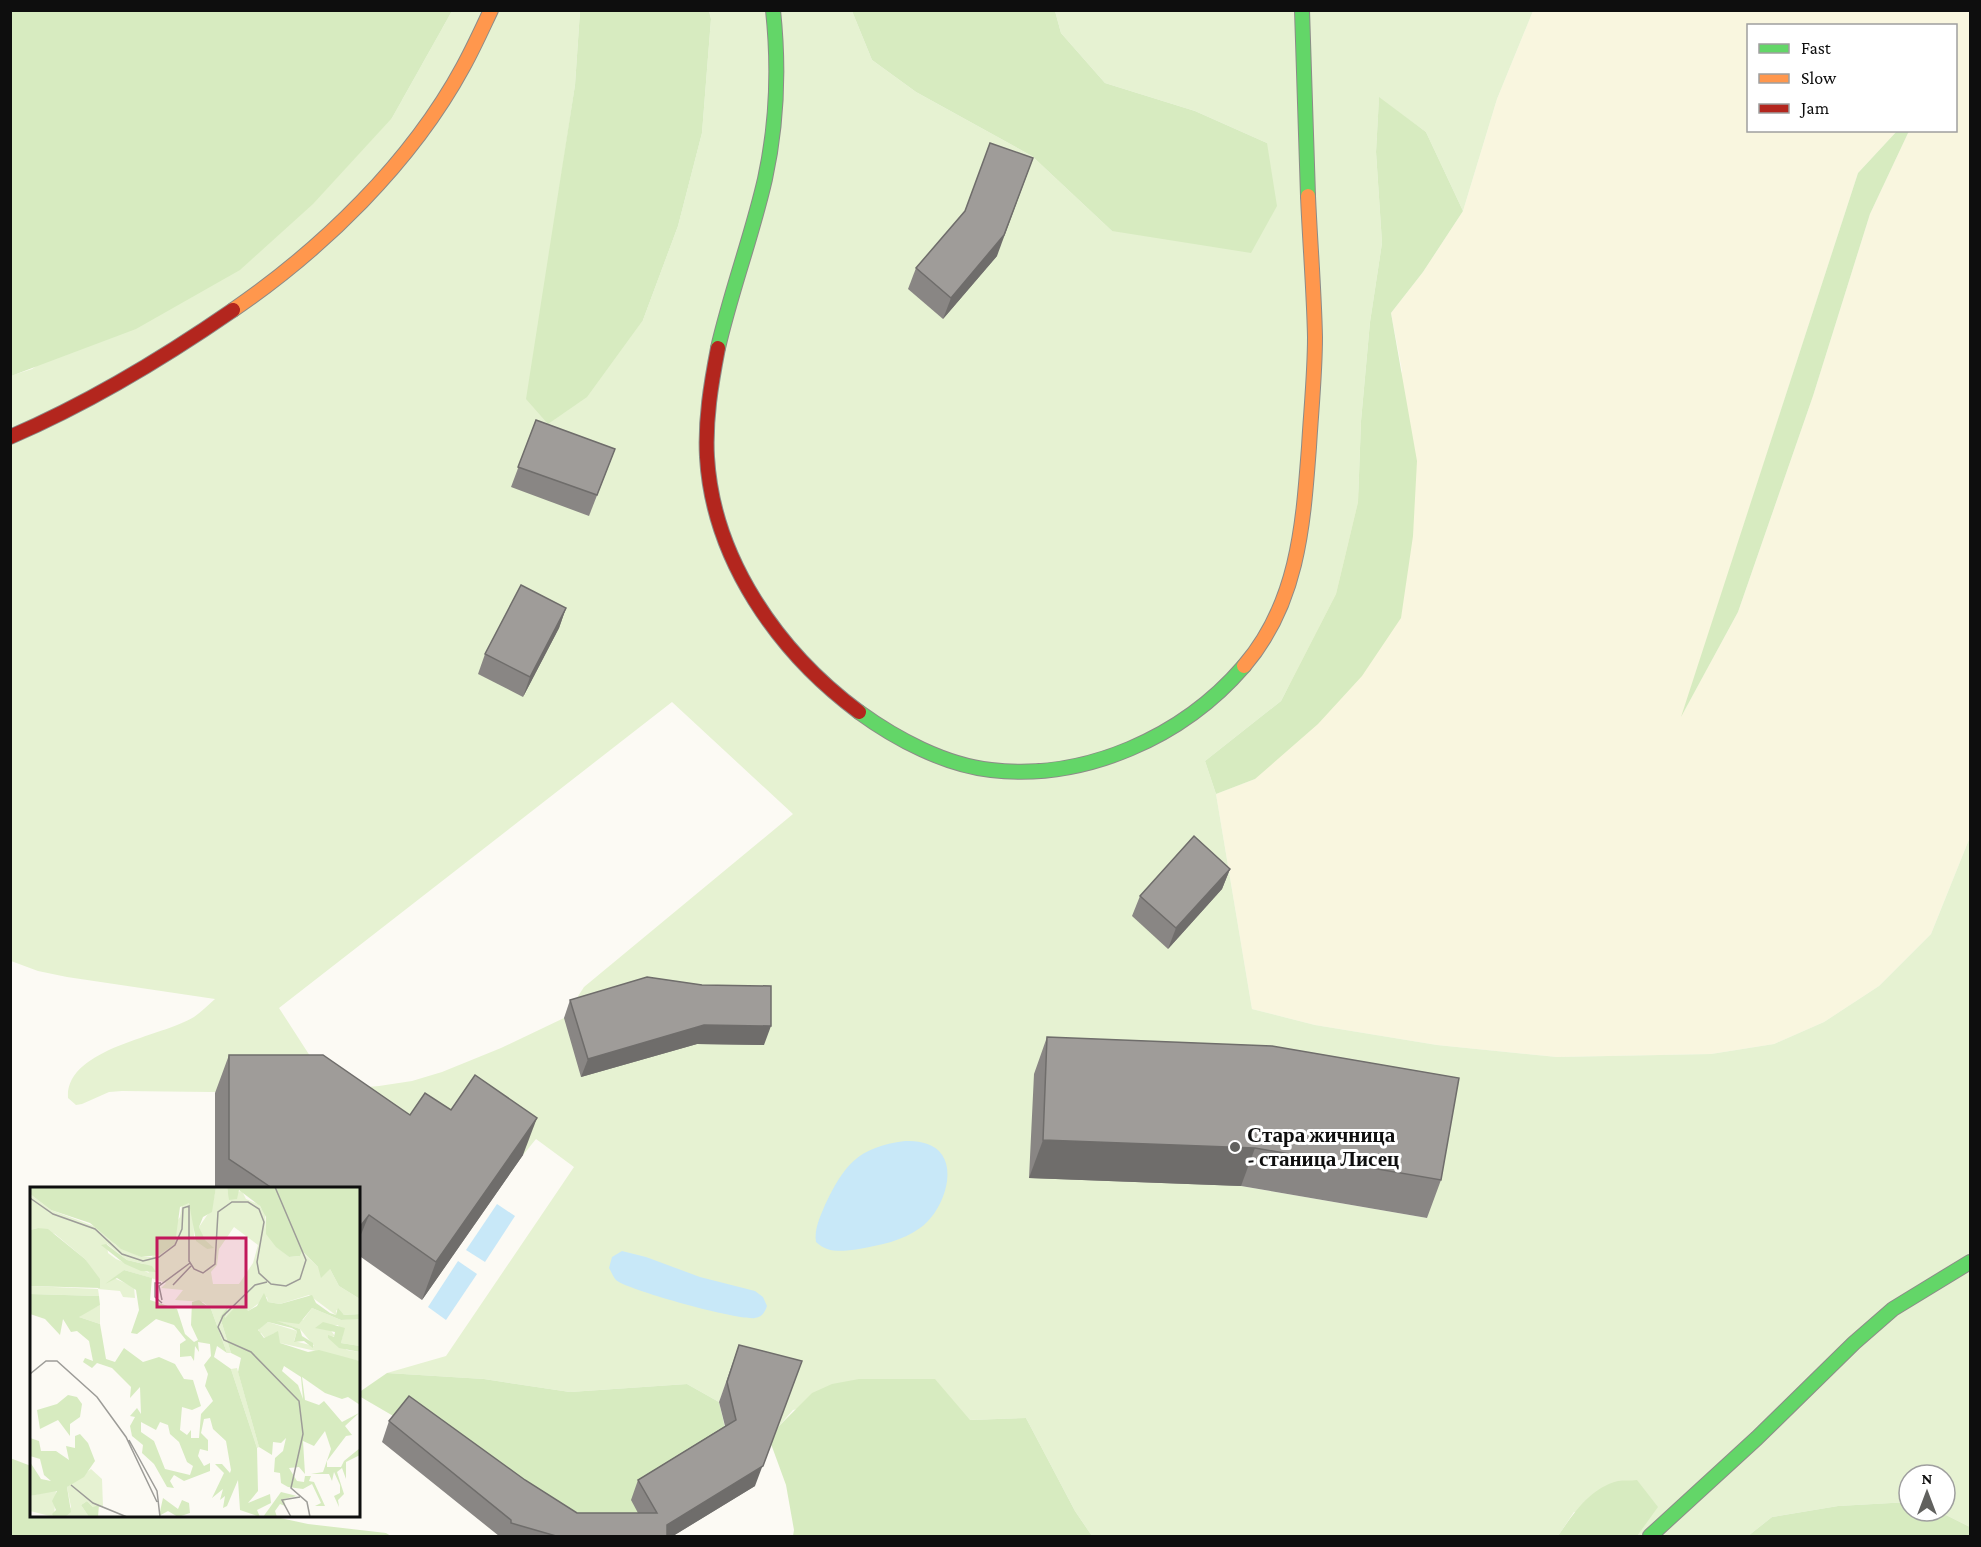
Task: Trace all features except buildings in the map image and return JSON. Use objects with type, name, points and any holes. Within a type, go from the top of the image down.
[{"type":"main road","points":[[10,437],[99,394],[178,348],[240,308],[305,256],[357,207],[403,156],[444,99],[482,32],[491,10]]},
{"type":"main road","points":[[773,10],[777,80],[774,129],[764,180],[718,350],[710,391],[709,474],[712,496],[727,545],[752,596],[772,629],[801,664],[857,712],[924,750],[960,763],[990,770],[1027,771],[1069,768],[1137,747],[1211,699],[1246,664],[1274,623],[1293,572],[1304,516],[1315,341],[1302,10]]},
{"type":"main road","points":[[1650,1536],[1893,1309],[1971,1262]]},
{"type":"shaded area","points":[[1533,11],[1970,11],[1970,837],[1931,934],[1879,986],[1824,1022],[1774,1044],[1711,1054],[1557,1057],[1437,1045],[1315,1025],[1252,1009],[1216,794],[1255,779],[1402,371],[1391,313],[1423,272],[1463,211],[1497,99]],"holes":[[[1747,24],[1957,24],[1957,132],[1909,132],[1870,214],[1813,396],[1738,612],[1683,713],[1858,173],[1896,132],[1747,132]]]},
{"type":"green space","points":[[11,10],[452,11],[392,118],[313,204],[240,270],[136,329],[11,376]]},
{"type":"green space","points":[[452,11],[580,11],[575,85],[554,225],[643,320],[678,226],[702,133],[711,19],[709,11],[852,11],[872,60],[916,92],[1032,156],[1112,231],[1267,143],[1195,111],[1105,83],[1061,33],[1055,11],[1533,11],[1497,99],[1463,211],[1426,132],[1379,98],[1376,152],[1382,243],[1370,322],[1361,421],[1358,502],[1336,594],[1281,701],[1205,761],[1216,794],[1252,1009],[1315,1025],[1437,1045],[1557,1057],[1711,1054],[1774,1044],[1824,1022],[1879,986],[1931,934],[1970,837],[1970,1527],[1957,1520],[1957,1463],[1897,1463],[1897,1503],[1838,1506],[1772,1517],[1748,1536],[1637,1536],[1574,1512],[1558,1536],[1092,1536],[1075,1511],[1026,1418],[969,1420],[934,1379],[793,1410],[778,1427],[794,1381],[732,1366],[719,1402],[687,1384],[570,1392],[484,1379],[387,1373],[446,1356],[574,1167],[536,1139],[523,1155],[462,1113],[437,1148],[309,1093],[122,1091],[109,1092],[76,1105],[68,1098],[71,1081],[82,1067],[98,1056],[194,1017],[215,999],[67,977],[38,971],[11,961],[10,376],[32,369],[392,118]],"holes":[[[672,702],[793,814],[584,987],[564,1018],[501,1048],[442,1072],[412,1081],[332,1090],[279,1008]],[[1445,1116],[1427,1218],[1241,1186]]]},
{"type":"green space","points":[[580,11],[709,11],[711,19],[702,133],[678,226],[643,320],[587,397],[548,424],[526,399],[575,85]]},
{"type":"green space","points":[[852,11],[1055,11],[1061,33],[1105,83],[1195,111],[1267,143],[1277,206],[1251,253],[1112,231],[1032,156],[916,92],[872,60]]},
{"type":"green space","points":[[1379,97],[1426,132],[1463,211],[1423,272],[1391,313],[1417,461],[1413,536],[1401,618],[1362,676],[1318,724],[1255,779],[1216,794],[1205,761],[1281,701],[1336,594],[1358,502],[1361,421],[1370,322],[1382,243],[1376,152]]},
{"type":"green space","points":[[1896,132],[1909,132],[1870,214],[1813,396],[1738,612],[1681,717],[1858,173]]},
{"type":"green space","points":[[387,1373],[484,1379],[570,1392],[687,1384],[719,1402],[728,1440],[650,1533],[581,1533],[431,1438],[360,1397],[360,1392]]},
{"type":"green space","points":[[859,1379],[935,1379],[970,1420],[1026,1418],[1075,1511],[1092,1536],[793,1536],[794,1530],[786,1485],[771,1444],[778,1427],[812,1393],[832,1384]]},
{"type":"green space","points":[[10,1458],[30,1466],[30,1517],[276,1517],[308,1524],[386,1533],[391,1536],[11,1536]]},
{"type":"green space","points":[[1637,1480],[1658,1507],[1637,1536],[1558,1536],[1583,1503],[1599,1489],[1618,1481]]},
{"type":"green space","points":[[1897,1503],[1897,1523],[1957,1523],[1957,1520],[1970,1527],[1970,1536],[1748,1536],[1772,1517],[1838,1506]]},
{"type":"water","points":[[905,1141],[932,1146],[945,1160],[947,1181],[944,1193],[927,1222],[899,1239],[859,1249],[831,1250],[816,1242],[821,1214],[846,1169],[864,1153]]},
{"type":"water","points":[[497,1204],[515,1216],[485,1262],[466,1250]]},
{"type":"water","points":[[622,1251],[646,1257],[700,1277],[755,1291],[763,1297],[767,1306],[760,1317],[745,1318],[640,1291],[616,1280],[609,1268],[612,1257]]},
{"type":"water","points":[[458,1261],[477,1274],[446,1320],[428,1307]]},
{"type":"traffic: fast","points":[[718,348],[760,200],[769,158],[776,95],[773,10]]},
{"type":"traffic: fast","points":[[1302,10],[1308,196]]},
{"type":"traffic: fast","points":[[859,712],[905,741],[956,763],[991,770],[1026,772],[1062,768],[1096,761],[1130,749],[1162,733],[1192,714],[1244,666]]},
{"type":"traffic: fast","points":[[1650,1536],[1893,1309],[1970,1262]]},
{"type":"traffic: slow","points":[[233,310],[299,260],[331,232],[391,170],[442,103],[467,60],[491,10]]},
{"type":"traffic: slow","points":[[1244,666],[1262,642],[1287,590],[1295,562],[1304,506],[1315,351],[1308,196]]},
{"type":"traffic: jam","points":[[10,437],[68,410],[124,379],[233,310]]},
{"type":"traffic: jam","points":[[718,348],[709,402],[707,457],[712,495],[722,531],[736,567],[777,632],[829,688],[859,712]]},
{"type":"place","name":"Стара жичница - станица Лисец","points":[[1235,1147]]}]
